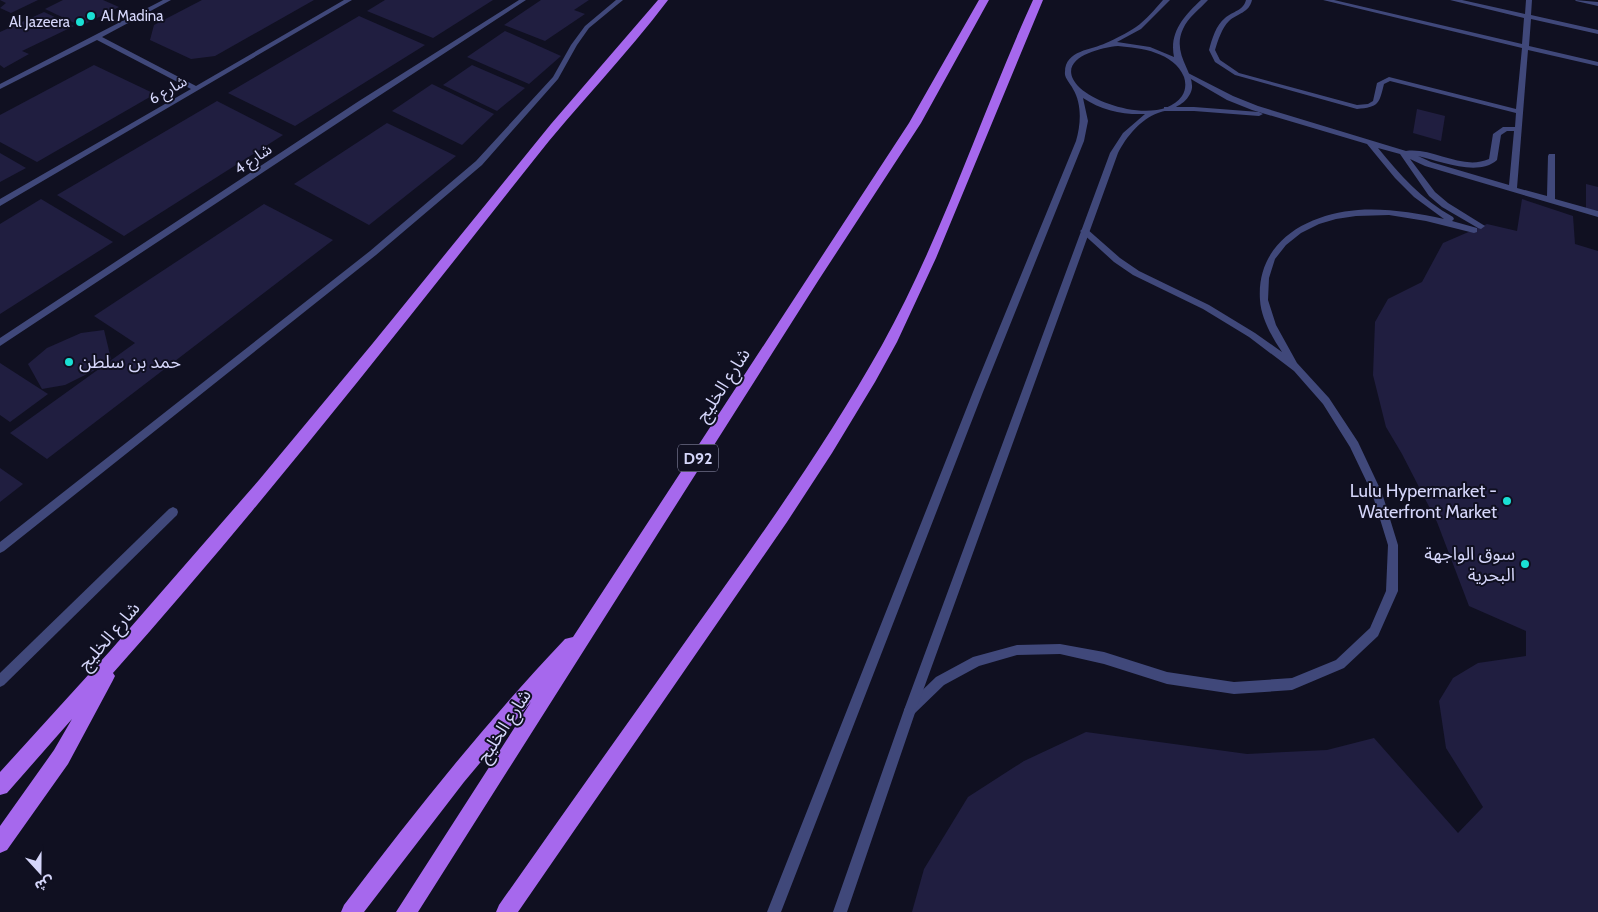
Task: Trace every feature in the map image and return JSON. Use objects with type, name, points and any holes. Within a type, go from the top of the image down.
[{"type":"main road","name":"شارع الخليج","points":[[0,786],[116,657],[270,477],[378,348],[567,112],[663,0]]},
{"type":"main road","name":"شارع الخليج","points":[[406,912],[915,122],[984,0]]},
{"type":"main road","points":[[506,912],[724,602],[819,461],[889,343],[938,241],[995,95],[1038,0]]},
{"type":"main road","points":[[351,912],[473,755],[520,700],[595,620]]},
{"type":"main road","points":[[0,843],[61,757],[116,657]]},
{"type":"street","points":[[0,87],[168,0]]},
{"type":"street","name":"شارع 6","points":[[0,203],[349,0]]},
{"type":"street","name":"شارع 4","points":[[0,343],[523,0]]},
{"type":"street","points":[[0,548],[373,253],[479,163],[556,78],[574,45],[587,27],[620,0]]},
{"type":"street","points":[[1166,0],[1139,28],[1121,39],[1083,51],[1070,64],[1068,72],[1070,80],[1076,88],[1084,96],[1109,108],[1124,111],[1154,112],[1166,109],[1223,110],[1282,117]]},
{"type":"street","points":[[1206,0],[1182,23],[1176,36],[1175,51],[1180,66],[1186,74],[1230,98],[1282,117],[1401,152],[1428,164],[1598,214]]},
{"type":"street","points":[[1249,0],[1244,10],[1224,23],[1212,50],[1217,61],[1237,74],[1357,107],[1370,106],[1376,102],[1381,82],[1389,79],[1519,112]]},
{"type":"street","points":[[1326,0],[1598,64]]},
{"type":"street","points":[[1453,0],[1598,32]]},
{"type":"street","points":[[1513,189],[1528,0]]},
{"type":"street","points":[[1578,0],[1598,4]]},
{"type":"street","points":[[97,37],[197,89]]},
{"type":"street","points":[[1105,44],[1146,48],[1159,53],[1180,66]]},
{"type":"street","points":[[1166,109],[1184,98],[1189,90],[1186,74]]},
{"type":"street","points":[[774,912],[978,392],[1080,141],[1084,128],[1085,114],[1076,88]]},
{"type":"street","points":[[840,912],[910,710],[1084,231],[1120,141],[1135,125],[1154,112]]},
{"type":"street","points":[[1401,152],[1472,165],[1487,164],[1493,160],[1497,134],[1506,129],[1518,129]]},
{"type":"street","points":[[1370,143],[1417,198],[1440,214],[1478,228]]},
{"type":"street","points":[[1401,152],[1432,194],[1478,228]]},
{"type":"street","points":[[1551,200],[1552,156]]},
{"type":"street","points":[[910,710],[940,681],[977,661],[1017,650],[1060,649],[1104,658],[1167,678],[1234,688],[1292,684],[1340,664],[1374,632],[1392,591],[1393,545],[1376,494],[1354,445],[1326,401],[1297,368],[1274,334],[1264,301],[1266,271],[1279,246],[1301,227],[1335,216],[1375,212],[1420,216],[1478,228]]},
{"type":"street","points":[[1084,231],[1105,250],[1136,273],[1206,307],[1252,335],[1297,368]]},
{"type":"street","points":[[0,681],[173,512]]},
{"type":"building","points":[[0,0],[38,0],[11,13],[0,8],[6,3]]},
{"type":"building","points":[[63,0],[103,0],[119,7],[81,26],[45,9]]},
{"type":"building","points":[[202,0],[314,0],[215,56],[191,59],[150,40],[154,25]]},
{"type":"building","points":[[385,0],[493,0],[433,38],[367,11]]},
{"type":"building","points":[[541,0],[589,0],[574,10],[585,14],[545,41],[504,25]]},
{"type":"building","points":[[44,12],[74,26],[22,51],[29,54],[4,68],[0,65],[0,32]]},
{"type":"building","points":[[359,16],[425,45],[295,126],[228,93]]},
{"type":"building","points":[[505,31],[561,56],[529,84],[467,57]]},
{"type":"building","points":[[94,65],[155,94],[37,162],[0,142],[0,115]]},
{"type":"building","points":[[472,65],[525,88],[497,111],[443,85]]},
{"type":"building","points":[[432,84],[494,114],[462,145],[392,111]]},
{"type":"building","points":[[217,101],[283,135],[124,236],[57,195]]},
{"type":"building","points":[[1417,109],[1445,116],[1441,141],[1413,133]]},
{"type":"building","points":[[387,123],[456,156],[369,225],[294,184]]},
{"type":"building","points":[[0,153],[26,168],[0,182]]},
{"type":"building","points":[[1586,184],[1598,187],[1598,211],[1586,208]]},
{"type":"building","points":[[41,199],[113,242],[0,314],[0,224]]},
{"type":"building","name":"سوق الواجهة البحرية","points":[[1522,199],[1573,216],[1575,244],[1598,251],[1598,912],[912,912],[924,869],[968,797],[1024,761],[1086,732],[1247,754],[1327,750],[1374,738],[1458,833],[1483,807],[1446,748],[1439,701],[1453,678],[1478,663],[1526,656],[1526,631],[1469,606],[1437,522],[1386,427],[1373,375],[1375,322],[1388,299],[1422,282],[1443,243],[1487,224],[1517,231]]},
{"type":"building","points":[[264,204],[333,240],[47,459],[10,433],[135,343],[94,316]]},
{"type":"building","name":"حمد بن سلطن","points":[[104,330],[111,359],[93,371],[65,385],[42,389],[28,364],[47,348],[81,333]]},
{"type":"building","points":[[0,363],[48,394],[10,422],[0,415]]},
{"type":"building","points":[[0,468],[23,484],[0,502]]},
{"type":"place","name":"Al Madina","points":[[91,16]]},
{"type":"place","name":"Al Jazeera","points":[[80,22]]},
{"type":"place","name":"حمد بن سلطن","points":[[69,362]]},
{"type":"place","name":"Lulu Hypermarket - Waterfront Market","points":[[1507,501]]},
{"type":"place","name":"سوق الواجهة البحرية","points":[[1525,564]]}]
